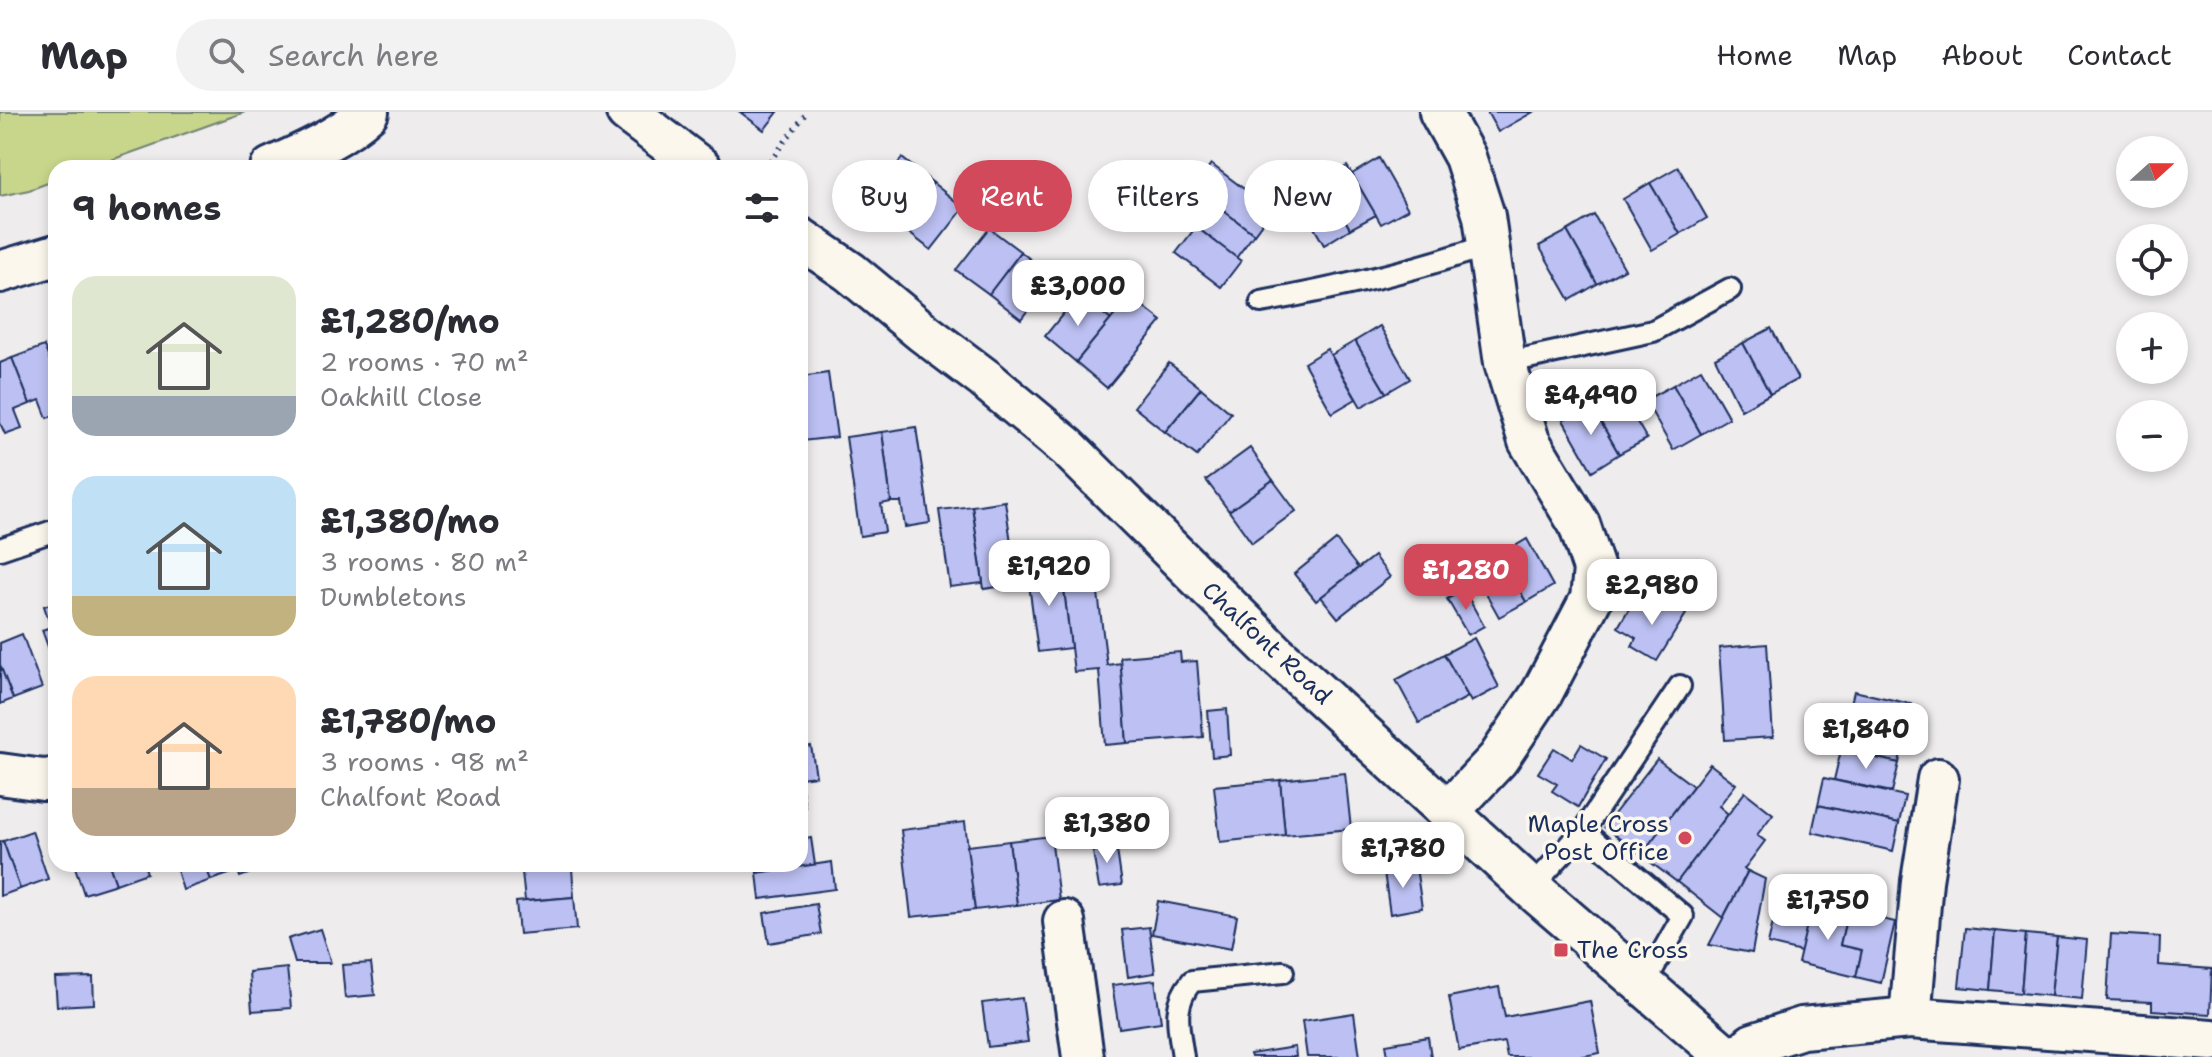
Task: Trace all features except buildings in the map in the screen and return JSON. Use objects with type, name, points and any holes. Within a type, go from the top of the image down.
[{"type":"street","points":[[287,160],[331,138],[368,112]]},
{"type":"street","points":[[627,112],[690,160]]},
{"type":"street","points":[[1440,112],[1465,157],[1484,216],[1505,363],[1529,441],[1579,524],[1594,569],[1591,599],[1542,693],[1512,741],[1448,812]]},
{"type":"street","name":"Chalfont Road","points":[[808,243],[850,272],[1068,448],[1277,655],[1531,888],[1727,1057]]},
{"type":"street","points":[[0,272],[48,257]]},
{"type":"street","points":[[0,774],[48,780]]},
{"type":"street","points":[[1910,1018],[1922,881],[1938,779]]},
{"type":"street","points":[[1064,921],[1083,1057]]},
{"type":"street","points":[[1738,1057],[1753,1044],[1802,1028],[1910,1018],[2212,1040]]},
{"type":"lane","points":[[1261,302],[1422,266],[1488,245]]},
{"type":"lane","points":[[1505,363],[1653,331],[1730,289]]},
{"type":"lane","points":[[0,549],[48,533]]},
{"type":"lane","points":[[1531,888],[1583,831],[1680,686]]},
{"type":"lane","points":[[1583,831],[1683,916],[1643,986]]},
{"type":"lane","points":[[1183,1057],[1177,1015],[1181,994],[1192,981],[1283,972]]},
{"type":"path","points":[[771,160],[807,112]]},
{"type":"green space","points":[[0,112],[245,112],[111,160],[48,160],[48,183],[0,196]]},
{"type":"place","name":"Maple Cross Post Office","points":[[1685,838]]},
{"type":"place","name":"The Cross","points":[[1561,950]]}]
